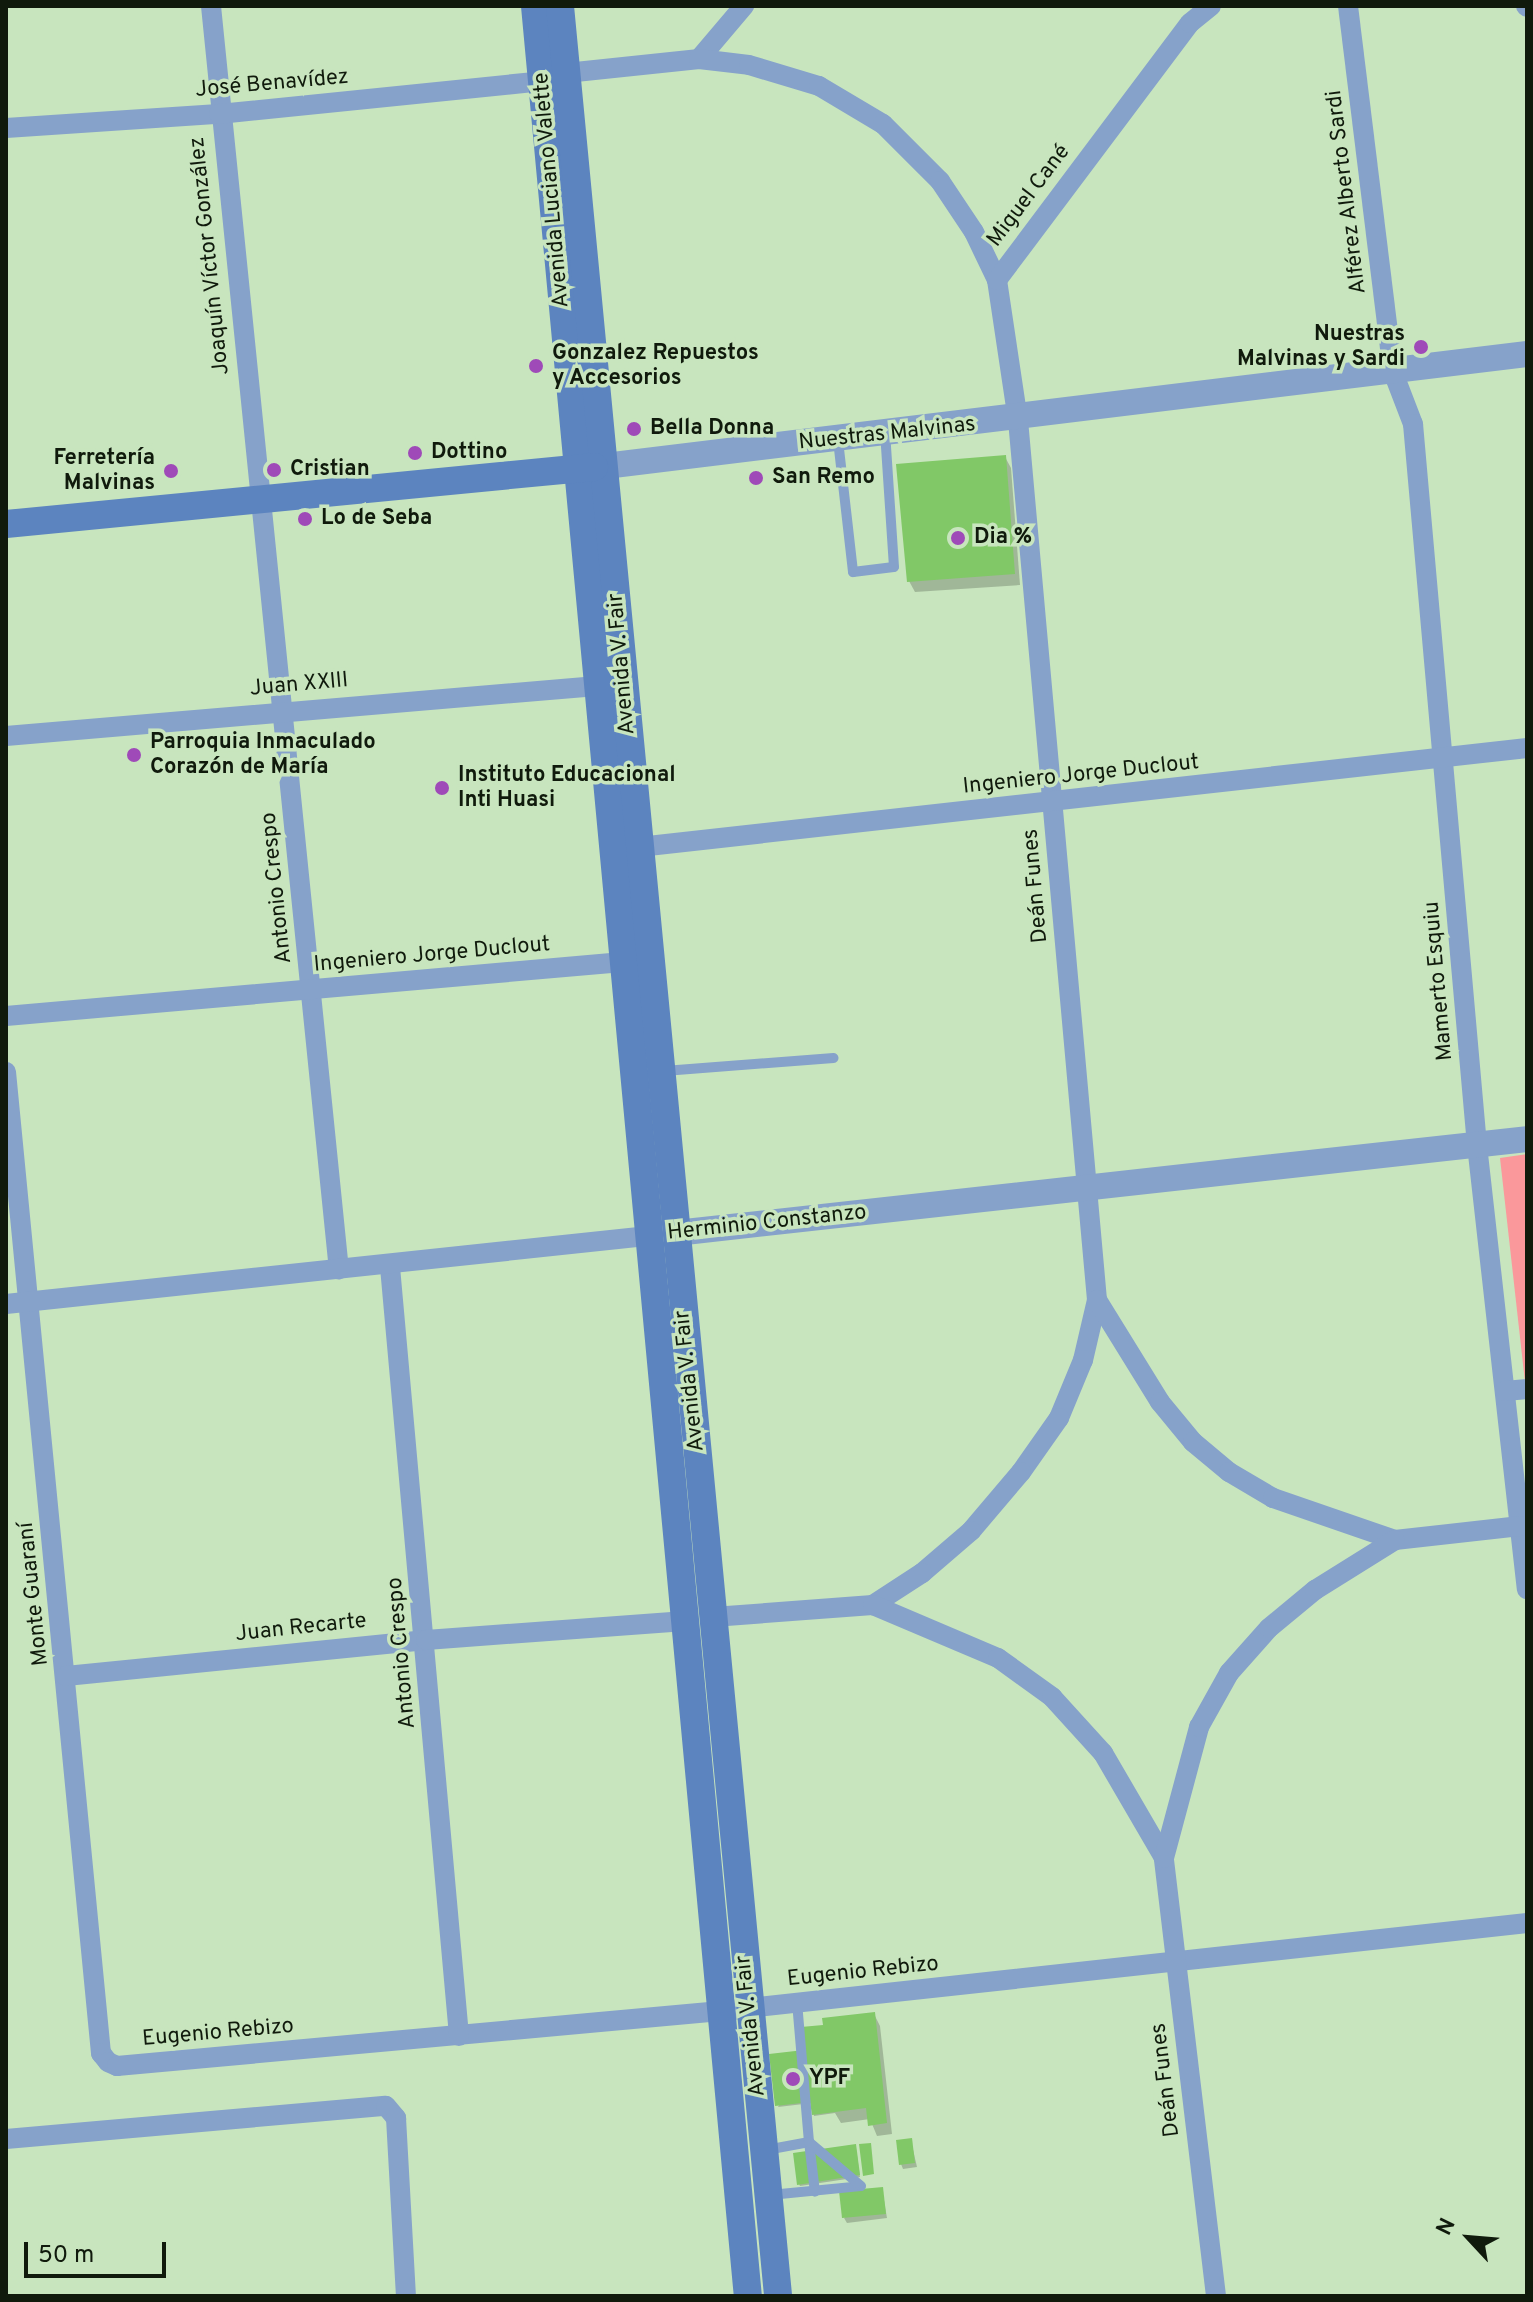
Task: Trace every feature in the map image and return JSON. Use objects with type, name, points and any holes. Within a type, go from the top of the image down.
[{"type":"main road","name":"Avenida Luciano Valette","points":[[535,6],[554,77],[591,468]]},
{"type":"main road","name":"Avenida Luciano Valette","points":[[554,77],[560,6]]},
{"type":"main road","name":"Nuestras Malvinas","points":[[6,524],[591,468]]},
{"type":"main road","name":"Avenida V. Fair","points":[[591,468],[597,686],[623,962],[662,1234],[699,1619],[735,2010],[748,2296]]},
{"type":"main road","name":"Avenida V. Fair","points":[[591,468],[639,847],[662,1071],[662,1234]]},
{"type":"main road","name":"Avenida V. Fair","points":[[735,2010],[764,2150],[778,2296]]},
{"type":"street","name":"Joaquín Víctor González","points":[[211,6],[219,114],[261,500]]},
{"type":"street","points":[[699,59],[744,6]]},
{"type":"street","name":"Miguel Cané","points":[[699,59],[788,74],[863,108],[940,181],[974,232],[997,280],[1190,23],[1211,6]]},
{"type":"street","name":"Alférez Alberto Sardi","points":[[1348,6],[1393,372]]},
{"type":"street","name":"José Benavídez","points":[[6,128],[219,114],[699,59]]},
{"type":"street","name":"Deán Funes","points":[[997,280],[1018,420],[1097,1300]]},
{"type":"street","name":"Nuestras Malvinas","points":[[591,468],[1018,420],[1527,354]]},
{"type":"street","name":"Mamerto Esquiu","points":[[1393,372],[1413,424],[1477,1145],[1527,1589]]},
{"type":"street","name":"Antonio Crespo","points":[[261,500],[339,1270]]},
{"type":"street","name":"Juan XXIII","points":[[6,736],[282,710],[597,686]]},
{"type":"street","name":"Ingeniero Jorge Duclout","points":[[639,847],[1527,748]]},
{"type":"street","name":"Ingeniero Jorge Duclout","points":[[6,1016],[623,962]]},
{"type":"street","name":"Monte Guaraní","points":[[6,1072],[101,2053],[108,2062]]},
{"type":"street","name":"Herminio Constanzo","points":[[6,1304],[390,1267],[1527,1139]]},
{"type":"street","name":"Antonio Crespo","points":[[390,1267],[426,1640],[459,2036]]},
{"type":"street","points":[[1097,1300],[1160,1402],[1193,1442],[1229,1472],[1273,1498],[1395,1540],[1520,1526]]},
{"type":"street","points":[[873,1605],[922,1573],[971,1531],[1021,1472],[1059,1418],[1083,1360],[1097,1300]]},
{"type":"street","points":[[1505,1391],[1527,1389]]},
{"type":"street","points":[[1164,1858],[1199,1727],[1229,1673],[1269,1628],[1315,1590],[1395,1540]]},
{"type":"street","points":[[873,1605],[998,1658],[1052,1697],[1103,1753],[1164,1858]]},
{"type":"street","name":"Juan Recarte","points":[[66,1676],[426,1640],[873,1605]]},
{"type":"street","name":"Deán Funes","points":[[1164,1858],[1216,2296]]},
{"type":"street","name":"Eugenio Rebizo","points":[[108,2062],[117,2066],[735,2010],[1527,1923]]},
{"type":"street","points":[[6,2139],[377,2105],[396,2118],[406,2296]]},
{"type":"lane","points":[[838,438],[853,572],[894,567],[885,433]]},
{"type":"lane","points":[[662,1071],[834,1058]]},
{"type":"lane","points":[[797,2003],[815,2192]]},
{"type":"lane","points":[[764,2150],[809,2142]]},
{"type":"lane","points":[[768,2196],[861,2186],[809,2142]]},
{"type":"shaded area","points":[[1527,1154],[1527,1400],[1500,1158]]},
{"type":"building","name":"Dia %","points":[[1006,455],[1015,574],[907,582],[896,464]]},
{"type":"building","points":[[875,2012],[887,2123],[868,2126],[866,2108],[812,2115],[810,2102],[775,2106],[769,2054],[804,2050],[801,2027],[823,2025],[822,2018]]},
{"type":"building","points":[[912,2138],[915,2163],[899,2165],[896,2140]]},
{"type":"building","points":[[871,2143],[874,2174],[863,2176],[859,2144]]},
{"type":"building","points":[[856,2144],[860,2175],[797,2185],[793,2153]]},
{"type":"building","points":[[883,2187],[886,2214],[842,2218],[839,2191]]},
{"type":"place","name":"Nuestras Malvinas y Sardi","points":[[1421,347]]},
{"type":"place","name":"Gonzalez Repuestos y Accesorios","points":[[536,366]]},
{"type":"place","name":"Bella Donna","points":[[634,429]]},
{"type":"place","name":"Dottino","points":[[415,453]]},
{"type":"place","name":"Cristian","points":[[274,470]]},
{"type":"place","name":"Ferretería Malvinas","points":[[171,471]]},
{"type":"place","name":"San Remo","points":[[756,478]]},
{"type":"place","name":"Lo de Seba","points":[[305,519]]},
{"type":"place","name":"Dia %","points":[[958,538]]},
{"type":"place","name":"Parroquia Inmaculado Corazón de María","points":[[134,755]]},
{"type":"place","name":"Instituto Educacional Inti Huasi","points":[[442,788]]},
{"type":"place","name":"YPF","points":[[793,2079]]}]
